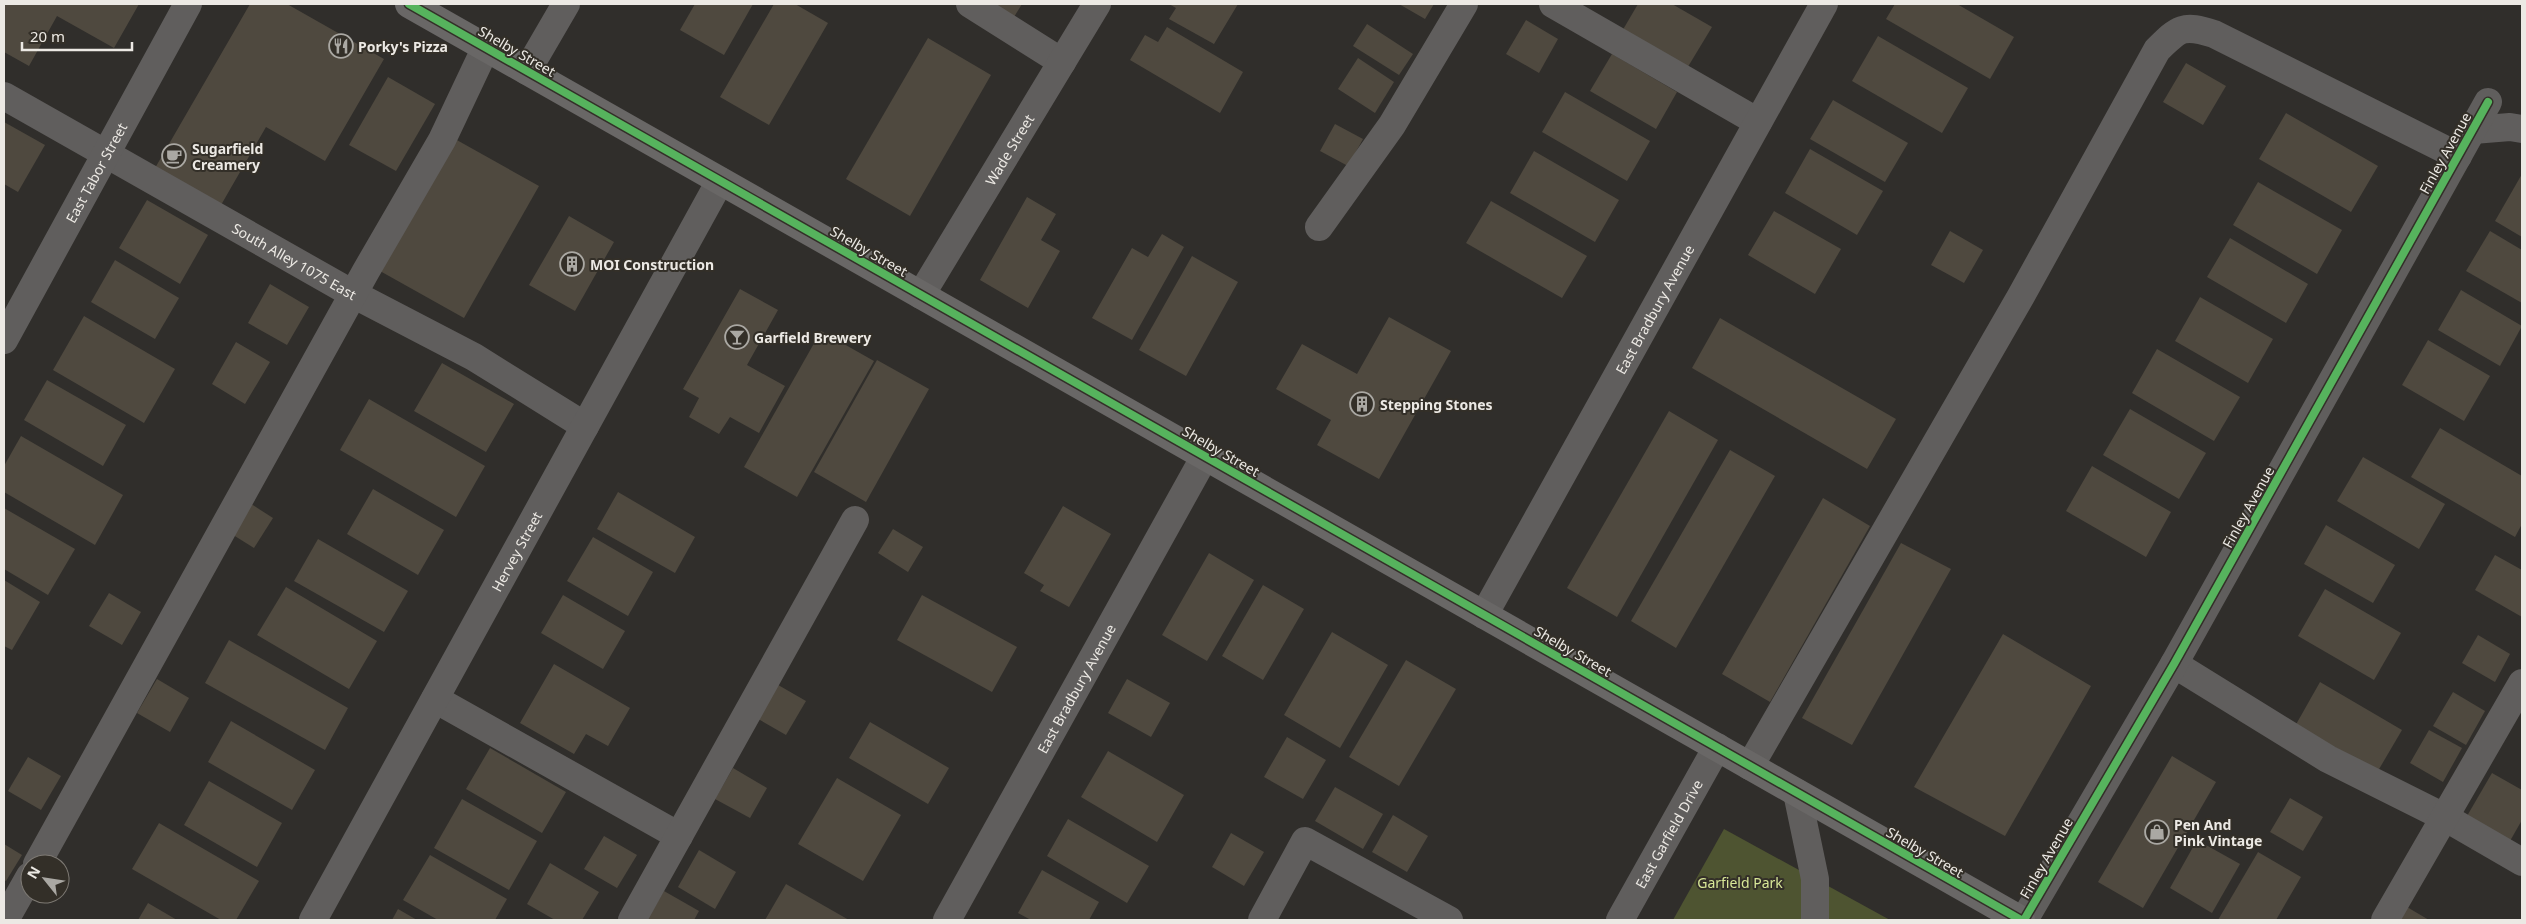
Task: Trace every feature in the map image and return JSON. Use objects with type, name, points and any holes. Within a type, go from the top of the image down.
[{"type":"main road","name":"Shelby Street","points":[[409,4],[2022,920]]},
{"type":"street","name":"East Tabor Street","points":[[4,340],[188,4]]},
{"type":"street","points":[[528,71],[566,4]]},
{"type":"street","points":[[970,4],[1062,62]]},
{"type":"street","name":"Wade Street","points":[[920,295],[1097,4]]},
{"type":"street","points":[[1319,227],[1392,125],[1464,4]]},
{"type":"street","points":[[1552,4],[1758,122]]},
{"type":"street","name":"East Bradbury Avenue","points":[[1484,615],[1824,4]]},
{"type":"street","points":[[1750,766],[2021,296],[2157,50],[2176,30],[2192,27],[2214,34],[2458,156]]},
{"type":"street","points":[[42,854],[353,294],[442,140],[486,47]]},
{"type":"street","name":"South Alley 1075 East","points":[[4,96],[353,294],[474,357],[585,426]]},
{"type":"street","name":"Finley Avenue","points":[[2022,920],[2174,664],[2488,102]]},
{"type":"street","points":[[2473,130],[2522,128]]},
{"type":"street","name":"Hervey Street","points":[[313,920],[720,181]]},
{"type":"street","name":"East Bradbury Avenue","points":[[947,920],[1205,456]]},
{"type":"street","points":[[632,920],[855,520]]},
{"type":"street","points":[[2174,664],[2328,759],[2446,818],[2522,862]]},
{"type":"street","points":[[2385,920],[2446,818],[2522,683]]},
{"type":"street","points":[[435,699],[679,836]]},
{"type":"street","name":"East Garfield Drive","points":[[1620,920],[1717,747]]},
{"type":"street","points":[[1797,793],[1815,879],[1815,920]]},
{"type":"street","points":[[1262,920],[1305,841],[1449,920]]},
{"type":"street","points":[[5,920],[20,894]]},
{"type":"green space","name":"Garfield Park","points":[[1724,829],[1890,920],[1673,920]]},
{"type":"building","points":[[4,4],[139,4],[114,48],[57,16],[29,66],[4,52]]},
{"type":"building","points":[[250,4],[287,4],[384,59],[325,161],[266,127],[217,212],[151,175]]},
{"type":"building","points":[[695,4],[753,4],[724,55],[680,30]]},
{"type":"building","points":[[774,4],[795,4],[828,23],[769,125],[720,97]]},
{"type":"building","points":[[991,4],[1022,4],[1014,17]]},
{"type":"building","points":[[1169,4],[1238,4],[1214,44],[1169,19],[1176,8]]},
{"type":"building","points":[[1399,4],[1434,4],[1425,19]]},
{"type":"building","points":[[1638,4],[1672,4],[1712,27],[1686,70],[1621,33]]},
{"type":"building","points":[[1895,4],[1957,4],[2014,37],[1990,79],[1886,19]]},
{"type":"building","points":[[1526,20],[1558,39],[1539,73],[1506,54]]},
{"type":"building","points":[[1367,24],[1413,54],[1399,75],[1353,46]]},
{"type":"building","points":[[1167,27],[1243,72],[1220,113],[1130,60],[1145,35],[1158,42]]},
{"type":"building","points":[[1878,36],[1968,88],[1942,133],[1852,81]]},
{"type":"building","points":[[928,38],[991,75],[910,216],[846,179]]},
{"type":"building","points":[[1612,54],[1677,92],[1656,129],[1590,91]]},
{"type":"building","points":[[1358,58],[1394,82],[1375,113],[1338,89]]},
{"type":"building","points":[[2186,63],[2226,86],[2203,125],[2163,102]]},
{"type":"building","points":[[388,77],[435,104],[396,171],[349,145]]},
{"type":"building","points":[[1565,92],[1650,141],[1627,181],[1542,132]]},
{"type":"building","points":[[1833,100],[1908,143],[1885,182],[1810,139]]},
{"type":"building","points":[[2286,113],[2378,166],[2351,212],[2259,159]]},
{"type":"building","points":[[4,122],[45,145],[18,192],[4,184]]},
{"type":"building","points":[[1335,124],[1363,139],[1348,166],[1320,151]]},
{"type":"building","points":[[455,139],[539,186],[464,318],[380,271]]},
{"type":"building","points":[[1810,149],[1883,191],[1857,235],[1785,193]]},
{"type":"building","points":[[1534,151],[1619,200],[1595,242],[1510,193]]},
{"type":"building","points":[[2522,174],[2522,237],[2495,221]]},
{"type":"building","points":[[2258,182],[2342,230],[2317,274],[2233,225]]},
{"type":"building","points":[[1027,197],[1056,214],[1041,240],[1060,251],[1028,308],[980,280]]},
{"type":"building","points":[[147,200],[208,235],[180,284],[119,248]]},
{"type":"building","points":[[1491,201],[1587,256],[1562,298],[1466,243]]},
{"type":"building","points":[[1774,211],[1841,249],[1815,294],[1748,255]]},
{"type":"building","name":"MOI Construction","points":[[569,216],[614,242],[575,311],[529,285]]},
{"type":"building","points":[[1950,231],[1983,250],[1964,283],[1931,265]]},
{"type":"building","points":[[2490,231],[2522,250],[2522,303],[2466,271]]},
{"type":"building","points":[[1162,234],[1184,247],[1132,340],[1092,318],[1132,248],[1148,257]]},
{"type":"building","points":[[2230,238],[2308,284],[2286,323],[2207,277]]},
{"type":"building","points":[[1192,256],[1238,282],[1186,376],[1139,350]]},
{"type":"building","points":[[115,260],[179,298],[155,339],[91,302]]},
{"type":"building","points":[[270,284],[309,307],[287,345],[248,323]]},
{"type":"building","name":"Garfield Brewery","points":[[740,289],[778,310],[747,365],[785,386],[759,433],[730,417],[719,434],[689,417],[699,398],[683,389]]},
{"type":"building","points":[[2461,290],[2522,326],[2500,366],[2438,330]]},
{"type":"building","points":[[2200,297],[2273,339],[2248,383],[2175,341]]},
{"type":"building","points":[[84,316],[175,369],[144,423],[53,370]]},
{"type":"building","name":"Stepping Stones","points":[[1389,317],[1451,351],[1379,479],[1317,445],[1331,420],[1276,389],[1302,344],[1357,374]]},
{"type":"building","points":[[1720,318],[1896,419],[1867,469],[1692,368]]},
{"type":"building","points":[[821,331],[874,361],[797,497],[744,467]]},
{"type":"building","points":[[2428,340],[2490,376],[2464,421],[2402,385]]},
{"type":"building","points":[[236,342],[270,362],[245,404],[212,384]]},
{"type":"building","points":[[2157,349],[2240,397],[2214,441],[2132,393]]},
{"type":"building","points":[[877,360],[929,389],[866,502],[814,472]]},
{"type":"building","points":[[442,363],[514,404],[486,452],[414,411]]},
{"type":"building","points":[[47,380],[126,425],[103,466],[24,420]]},
{"type":"building","points":[[369,399],[485,466],[456,517],[340,450]]},
{"type":"building","points":[[2130,409],[2206,453],[2179,499],[2103,455]]},
{"type":"building","points":[[1669,411],[1718,440],[1617,617],[1567,588]]},
{"type":"building","points":[[2440,428],[2522,476],[2522,524],[2515,537],[2411,477]]},
{"type":"building","points":[[21,436],[123,495],[95,545],[4,492],[4,466]]},
{"type":"building","points":[[1730,450],[1775,476],[1676,648],[1631,621]]},
{"type":"building","points":[[2363,457],[2445,504],[2419,549],[2337,501]]},
{"type":"building","points":[[2092,466],[2171,512],[2146,557],[2066,511]]},
{"type":"building","points":[[373,489],[444,530],[418,575],[347,534]]},
{"type":"building","points":[[618,492],[695,537],[675,573],[597,529]]},
{"type":"building","points":[[1823,498],[1870,526],[1770,702],[1722,674]]},
{"type":"building","points":[[248,502],[273,518],[254,548],[230,533]]},
{"type":"building","points":[[1063,506],[1111,534],[1069,607],[1040,591],[1044,585],[1024,573]]},
{"type":"building","points":[[4,508],[75,549],[48,595],[4,569]]},
{"type":"building","points":[[2326,525],[2395,565],[2373,603],[2304,564]]},
{"type":"building","points":[[893,529],[923,547],[908,572],[878,553]]},
{"type":"building","points":[[593,537],[653,572],[628,616],[567,581]]},
{"type":"building","points":[[318,539],[408,591],[384,632],[294,581]]},
{"type":"building","points":[[1901,543],[1951,569],[1852,745],[1802,718]]},
{"type":"building","points":[[1209,553],[1254,580],[1207,661],[1162,635]]},
{"type":"building","points":[[2495,555],[2522,570],[2522,617],[2475,590]]},
{"type":"building","points":[[4,580],[40,602],[12,650],[4,646]]},
{"type":"building","points":[[1263,585],[1304,609],[1263,680],[1222,656]]},
{"type":"building","points":[[286,587],[377,641],[349,689],[257,635]]},
{"type":"building","points":[[2325,589],[2401,633],[2374,680],[2298,636]]},
{"type":"building","points":[[109,593],[141,612],[122,645],[89,626]]},
{"type":"building","points":[[563,595],[625,631],[603,669],[541,633]]},
{"type":"building","points":[[922,595],[1017,647],[992,692],[897,640]]},
{"type":"building","points":[[1332,632],[1388,665],[1340,748],[1284,715]]},
{"type":"building","points":[[2003,634],[2091,686],[2005,836],[1914,787]]},
{"type":"building","points":[[2478,635],[2510,654],[2495,682],[2462,663]]},
{"type":"building","points":[[229,640],[348,708],[325,750],[205,683]]},
{"type":"building","points":[[1406,660],[1456,689],[1399,786],[1349,757]]},
{"type":"building","points":[[554,664],[630,708],[608,746],[586,734],[574,754],[520,723]]},
{"type":"building","points":[[157,679],[189,698],[170,732],[137,713]]},
{"type":"building","points":[[1127,679],[1170,703],[1151,737],[1108,713]]},
{"type":"building","points":[[773,682],[806,701],[786,735],[753,716]]},
{"type":"building","points":[[2320,682],[2402,730],[2375,776],[2294,728]]},
{"type":"building","points":[[2453,692],[2485,711],[2466,745],[2433,726]]},
{"type":"building","points":[[231,721],[315,770],[292,810],[208,762]]},
{"type":"building","points":[[870,722],[949,768],[928,804],[849,758]]},
{"type":"building","points":[[2429,730],[2462,748],[2443,782],[2410,763]]},
{"type":"building","points":[[1287,737],[1326,760],[1303,799],[1264,777]]},
{"type":"building","points":[[490,748],[566,792],[542,833],[466,789]]},
{"type":"building","points":[[1108,751],[1184,795],[1157,842],[1081,797]]},
{"type":"building","name":"Pen And Pink Vintage","points":[[2172,756],[2216,782],[2143,908],[2098,882]]},
{"type":"building","points":[[28,757],[61,776],[41,810],[8,791]]},
{"type":"building","points":[[733,768],[767,788],[750,818],[715,799]]},
{"type":"building","points":[[2492,773],[2522,790],[2522,820],[2510,841],[2467,816]]},
{"type":"building","points":[[837,778],[901,815],[863,881],[798,844]]},
{"type":"building","points":[[209,781],[282,823],[257,867],[184,825]]},
{"type":"building","points":[[1335,787],[1383,814],[1363,849],[1315,821]]},
{"type":"building","points":[[2290,798],[2323,817],[2303,851],[2270,832]]},
{"type":"building","points":[[462,799],[537,841],[509,890],[434,848]]},
{"type":"building","points":[[1393,815],[1428,836],[1407,872],[1372,852]]},
{"type":"building","points":[[1068,819],[1149,866],[1127,903],[1047,856]]},
{"type":"building","points":[[159,823],[259,881],[236,920],[221,920],[132,869]]},
{"type":"building","points":[[1231,833],[1264,852],[1244,886],[1212,867]]},
{"type":"building","points":[[604,836],[637,855],[617,888],[584,869]]},
{"type":"building","points":[[2197,840],[2240,864],[2212,913],[2170,888]]},
{"type":"building","points":[[4,844],[20,854],[20,858],[6,881],[4,880]]},
{"type":"building","points":[[699,850],[736,872],[715,909],[678,887]]},
{"type":"building","points":[[2258,852],[2301,877],[2276,920],[2218,920]]},
{"type":"building","points":[[430,855],[507,899],[495,920],[438,920],[403,900]]},
{"type":"building","points":[[550,863],[599,892],[582,920],[555,920],[527,904]]},
{"type":"building","points":[[1042,870],[1099,902],[1089,920],[1031,920],[1018,913]]},
{"type":"building","points":[[786,884],[849,920],[765,920]]},
{"type":"building","points":[[664,891],[699,911],[694,920],[647,920]]},
{"type":"building","points":[[148,903],[177,920],[138,920]]},
{"type":"building","points":[[2407,907],[2429,920],[2399,920]]},
{"type":"building","points":[[398,909],[417,920],[392,920]]},
{"type":"cycle path","points":[[409,4],[2021,920]]},
{"type":"cycle path","points":[[2024,920],[2174,664],[2488,102]]},
{"type":"place","name":"Porky's Pizza","points":[[341,46]]},
{"type":"place","name":"Sugarfield Creamery","points":[[174,156]]},
{"type":"place","name":"MOI Construction","points":[[572,264]]},
{"type":"place","name":"Garfield Brewery","points":[[737,337]]},
{"type":"place","name":"Stepping Stones","points":[[1362,404]]},
{"type":"place","name":"Pen And Pink Vintage","points":[[2157,832]]}]
